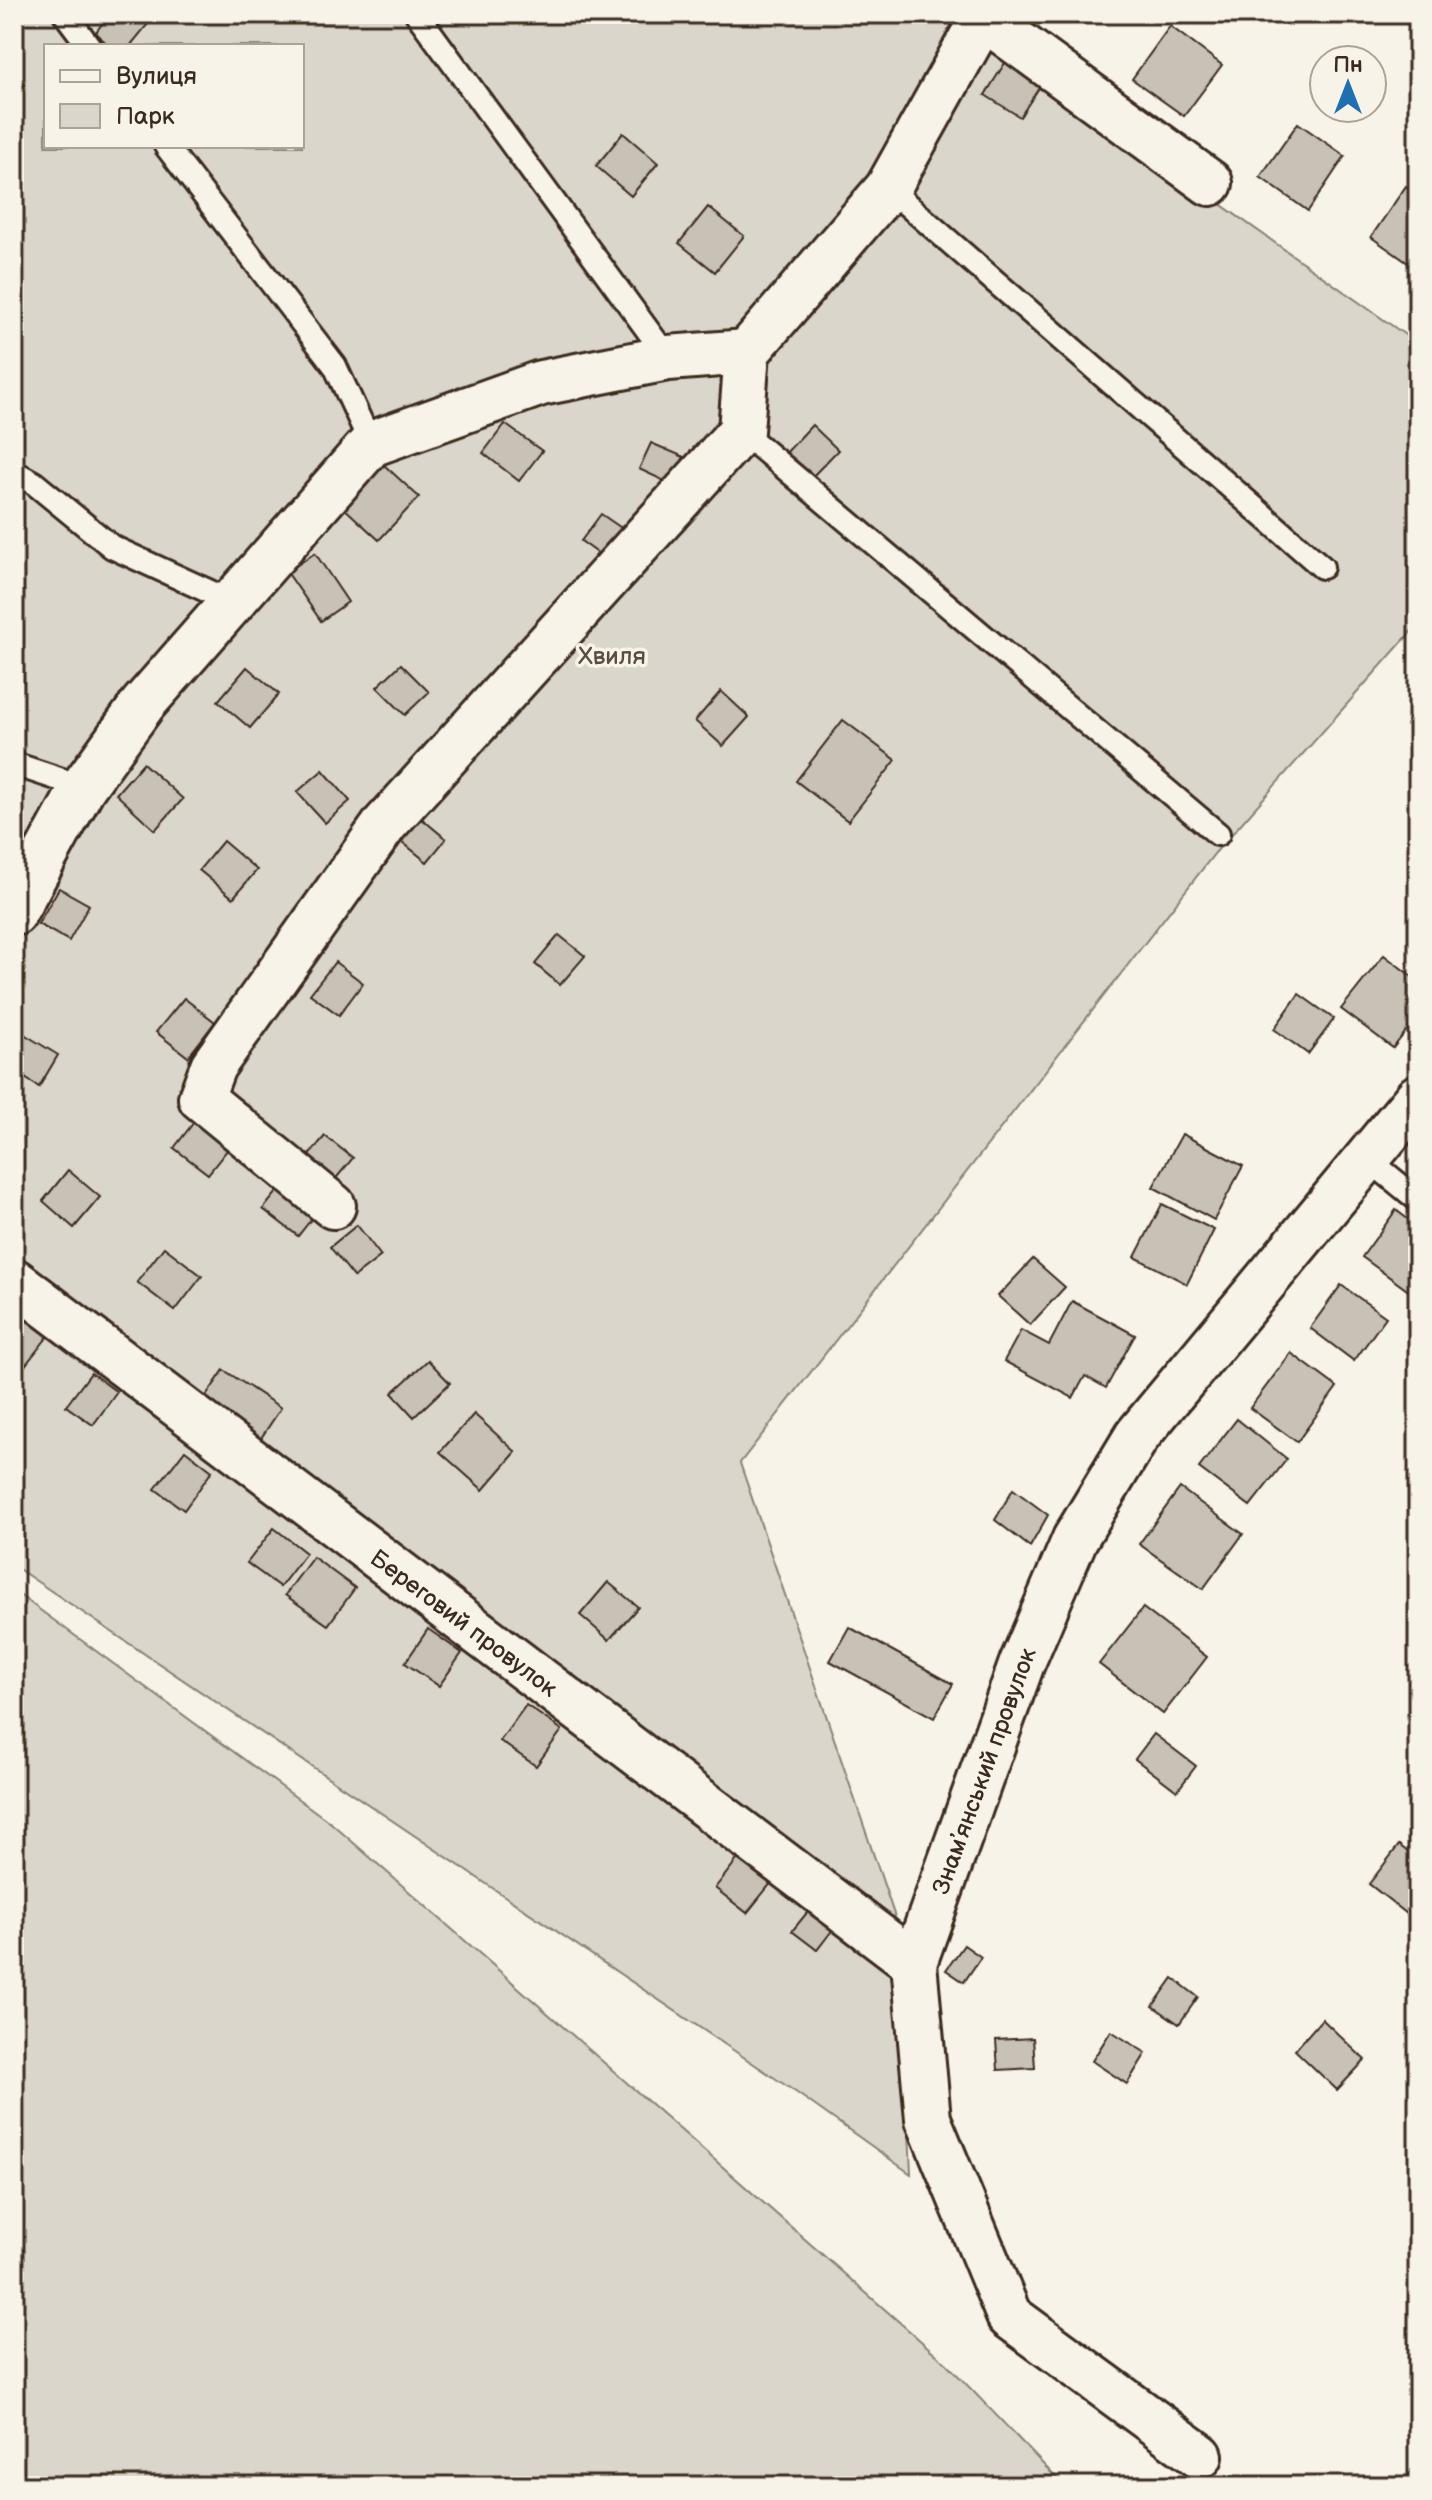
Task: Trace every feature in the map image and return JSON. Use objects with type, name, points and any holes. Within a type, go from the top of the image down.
[{"type":"street","points":[[333,1206],[201,1098],[213,1066],[385,824],[741,431],[747,352],[888,188],[984,16],[1210,183]]},
{"type":"street","points":[[14,913],[83,787],[143,704],[371,444],[541,383],[668,358],[747,352]]},
{"type":"street","name":"Знамʼянський провулок","points":[[1200,2456],[1009,2316],[928,2119],[914,1963],[1022,1663],[1075,1539],[1137,1436],[1418,1097]]},
{"type":"street","name":"Береговий провулок","points":[[14,1281],[914,1963]]},
{"type":"lane","points":[[65,14],[88,44]]},
{"type":"lane","points":[[417,14],[668,358]]},
{"type":"lane","points":[[168,148],[335,366],[371,444]]},
{"type":"lane","points":[[888,188],[1322,567]]},
{"type":"lane","points":[[741,431],[1218,834]]},
{"type":"lane","points":[[14,472],[34,483],[112,547],[232,602]]},
{"type":"lane","points":[[14,764],[83,787]]},
{"type":"lane","points":[[1368,1159],[1418,1200]]},
{"type":"green space","name":"Хвиля","points":[[14,14],[941,14],[977,32],[1418,344],[1418,624],[1215,853],[740,1463],[900,1932],[911,2174],[797,2093],[14,1566]]},
{"type":"green space","points":[[14,1591],[331,1823],[947,2364],[1064,2486],[14,2486]]},
{"type":"building","points":[[110,14],[136,14],[148,24],[132,44],[108,44],[95,33]]},
{"type":"building","points":[[1170,26],[1222,65],[1184,116],[1132,79]]},
{"type":"building","points":[[1008,58],[1044,80],[1020,117],[985,95]]},
{"type":"building","points":[[1298,123],[1345,156],[1308,211],[1260,177]]},
{"type":"building","points":[[623,133],[658,163],[631,196],[596,166]]},
{"type":"building","points":[[1406,186],[1418,194],[1418,270],[1371,237]]},
{"type":"building","points":[[708,207],[744,236],[715,272],[679,243]]},
{"type":"building","points":[[505,424],[542,451],[519,481],[483,453]]},
{"type":"building","points":[[812,425],[838,450],[810,479],[784,455]]},
{"type":"building","points":[[651,443],[684,457],[671,484],[639,469]]},
{"type":"building","points":[[383,464],[419,497],[379,540],[343,507]]},
{"type":"building","points":[[601,514],[630,534],[610,562],[581,541]]},
{"type":"building","points":[[315,553],[348,602],[321,621],[287,572]]},
{"type":"building","points":[[401,664],[429,692],[405,715],[377,687]]},
{"type":"building","points":[[247,667],[279,694],[250,728],[218,701]]},
{"type":"building","points":[[721,691],[749,717],[723,746],[695,721]]},
{"type":"building","points":[[843,720],[896,760],[848,821],[796,781]]},
{"type":"building","points":[[143,763],[183,799],[155,830],[116,794]]},
{"type":"building","points":[[323,770],[350,801],[325,823],[297,792]]},
{"type":"building","points":[[415,813],[446,839],[427,862],[396,837]]},
{"type":"building","points":[[223,841],[257,870],[233,898],[199,870]]},
{"type":"building","points":[[59,888],[89,905],[69,941],[38,924]]},
{"type":"building","points":[[559,935],[585,956],[560,985],[535,964]]},
{"type":"building","points":[[1384,955],[1418,981],[1418,1016],[1393,1048],[1341,1009]]},
{"type":"building","points":[[335,962],[363,983],[339,1015],[310,994]]},
{"type":"building","points":[[1299,994],[1334,1019],[1308,1054],[1274,1029]]},
{"type":"building","points":[[184,998],[215,1022],[188,1057],[156,1032]]},
{"type":"building","points":[[24,1034],[58,1055],[39,1087],[14,1071],[14,1051]]},
{"type":"building","points":[[201,1113],[235,1140],[208,1174],[174,1148]]},
{"type":"building","points":[[1182,1134],[1243,1166],[1214,1220],[1153,1187]]},
{"type":"building","points":[[325,1136],[353,1158],[328,1188],[301,1165]]},
{"type":"building","points":[[68,1170],[100,1197],[74,1228],[43,1201]]},
{"type":"building","points":[[286,1181],[320,1208],[298,1236],[263,1209]]},
{"type":"building","points":[[1162,1204],[1214,1230],[1187,1284],[1135,1257]]},
{"type":"building","points":[[1396,1210],[1418,1227],[1418,1281],[1410,1292],[1362,1257]]},
{"type":"building","points":[[357,1225],[381,1256],[354,1277],[330,1247]]},
{"type":"building","points":[[164,1247],[202,1276],[175,1311],[137,1282]]},
{"type":"building","points":[[1033,1259],[1065,1287],[1030,1325],[998,1296]]},
{"type":"building","points":[[1341,1285],[1386,1317],[1354,1361],[1310,1328]]},
{"type":"building","points":[[1072,1301],[1135,1335],[1106,1388],[1085,1376],[1073,1398],[1004,1361],[1021,1330],[1049,1345]]},
{"type":"building","points":[[19,1304],[53,1330],[23,1368],[14,1361],[14,1310]]},
{"type":"building","points":[[1291,1353],[1337,1387],[1297,1442],[1250,1408]]},
{"type":"building","points":[[428,1360],[450,1383],[414,1417],[392,1393]]},
{"type":"building","points":[[224,1370],[281,1408],[255,1447],[198,1408]]},
{"type":"building","points":[[91,1373],[117,1392],[93,1425],[66,1406]]},
{"type":"building","points":[[474,1414],[516,1452],[483,1490],[440,1452]]},
{"type":"building","points":[[1237,1419],[1287,1459],[1250,1506],[1199,1468]]},
{"type":"building","points":[[185,1450],[212,1471],[184,1510],[155,1489]]},
{"type":"building","points":[[1180,1488],[1243,1534],[1203,1589],[1139,1544]]},
{"type":"building","points":[[1013,1489],[1048,1515],[1030,1547],[995,1520]]},
{"type":"building","points":[[274,1528],[306,1553],[280,1587],[247,1563]]},
{"type":"building","points":[[313,1557],[355,1588],[328,1625],[285,1595]]},
{"type":"building","points":[[608,1582],[638,1607],[609,1640],[580,1615]]},
{"type":"building","points":[[1143,1608],[1207,1657],[1163,1714],[1099,1664]]},
{"type":"building","points":[[849,1627],[953,1684],[934,1718],[830,1661]]},
{"type":"building","points":[[428,1629],[462,1653],[439,1686],[405,1663]]},
{"type":"building","points":[[526,1705],[562,1730],[536,1766],[500,1741]]},
{"type":"building","points":[[1154,1734],[1196,1766],[1177,1791],[1135,1759]]},
{"type":"building","points":[[1399,1845],[1418,1860],[1418,1908],[1411,1917],[1369,1884]]},
{"type":"building","points":[[744,1851],[776,1877],[747,1913],[715,1888]]},
{"type":"building","points":[[810,1909],[834,1928],[817,1950],[792,1931]]},
{"type":"building","points":[[964,1945],[981,1957],[964,1982],[946,1970]]},
{"type":"building","points":[[1173,1978],[1198,1997],[1179,2024],[1153,2006]]},
{"type":"building","points":[[1322,2019],[1365,2060],[1337,2090],[1295,2050]]},
{"type":"building","points":[[1111,2031],[1146,2053],[1127,2084],[1092,2061]]},
{"type":"building","points":[[1033,2038],[1035,2068],[998,2070],[996,2040]]}]
